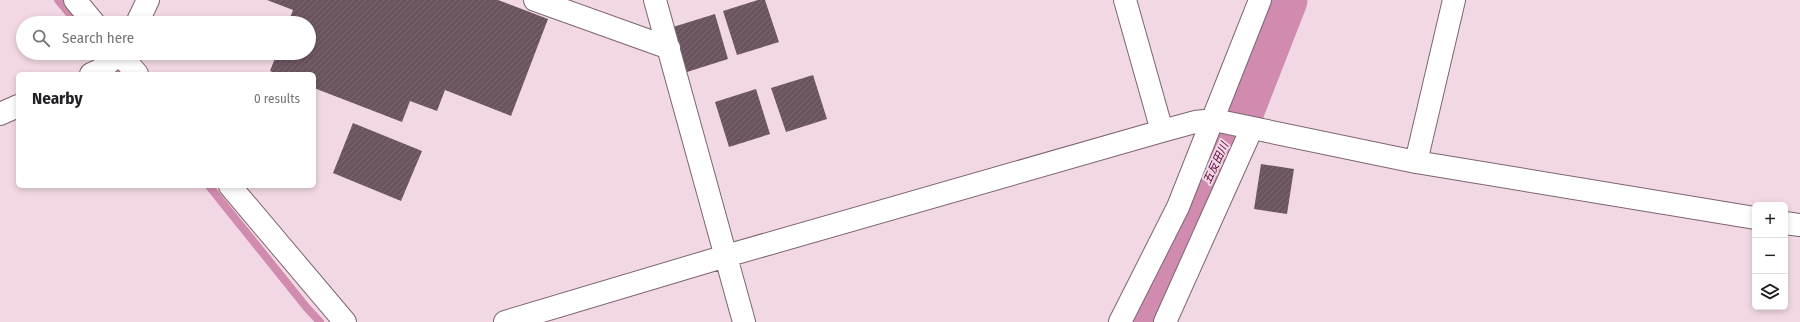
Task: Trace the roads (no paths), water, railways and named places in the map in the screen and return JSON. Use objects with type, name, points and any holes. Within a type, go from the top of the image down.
[{"type":"street","points":[[75,0],[88,16]]},
{"type":"street","points":[[141,16],[148,0]]},
{"type":"street","points":[[535,0],[669,48]]},
{"type":"street","points":[[655,0],[744,322]]},
{"type":"street","points":[[1124,0],[1162,131]]},
{"type":"street","points":[[1120,322],[1178,207],[1215,121],[1260,0]]},
{"type":"street","points":[[1416,162],[1454,0]]},
{"type":"street","points":[[96,72],[112,60]]},
{"type":"street","points":[[126,60],[135,72]]},
{"type":"street","points":[[0,114],[16,107]]},
{"type":"street","points":[[505,322],[726,256],[1195,122],[1215,121],[1251,127],[1416,162],[1752,218]]},
{"type":"street","points":[[1165,322],[1251,127]]},
{"type":"street","points":[[232,188],[345,322]]},
{"type":"street","points":[[1788,223],[1800,225]]},
{"type":"waterway","points":[[58,0],[71,16]]},
{"type":"waterway","name":"五反田川","points":[[1141,322],[1238,118],[1284,0]]},
{"type":"waterway","points":[[211,188],[307,308],[320,322]]}]
